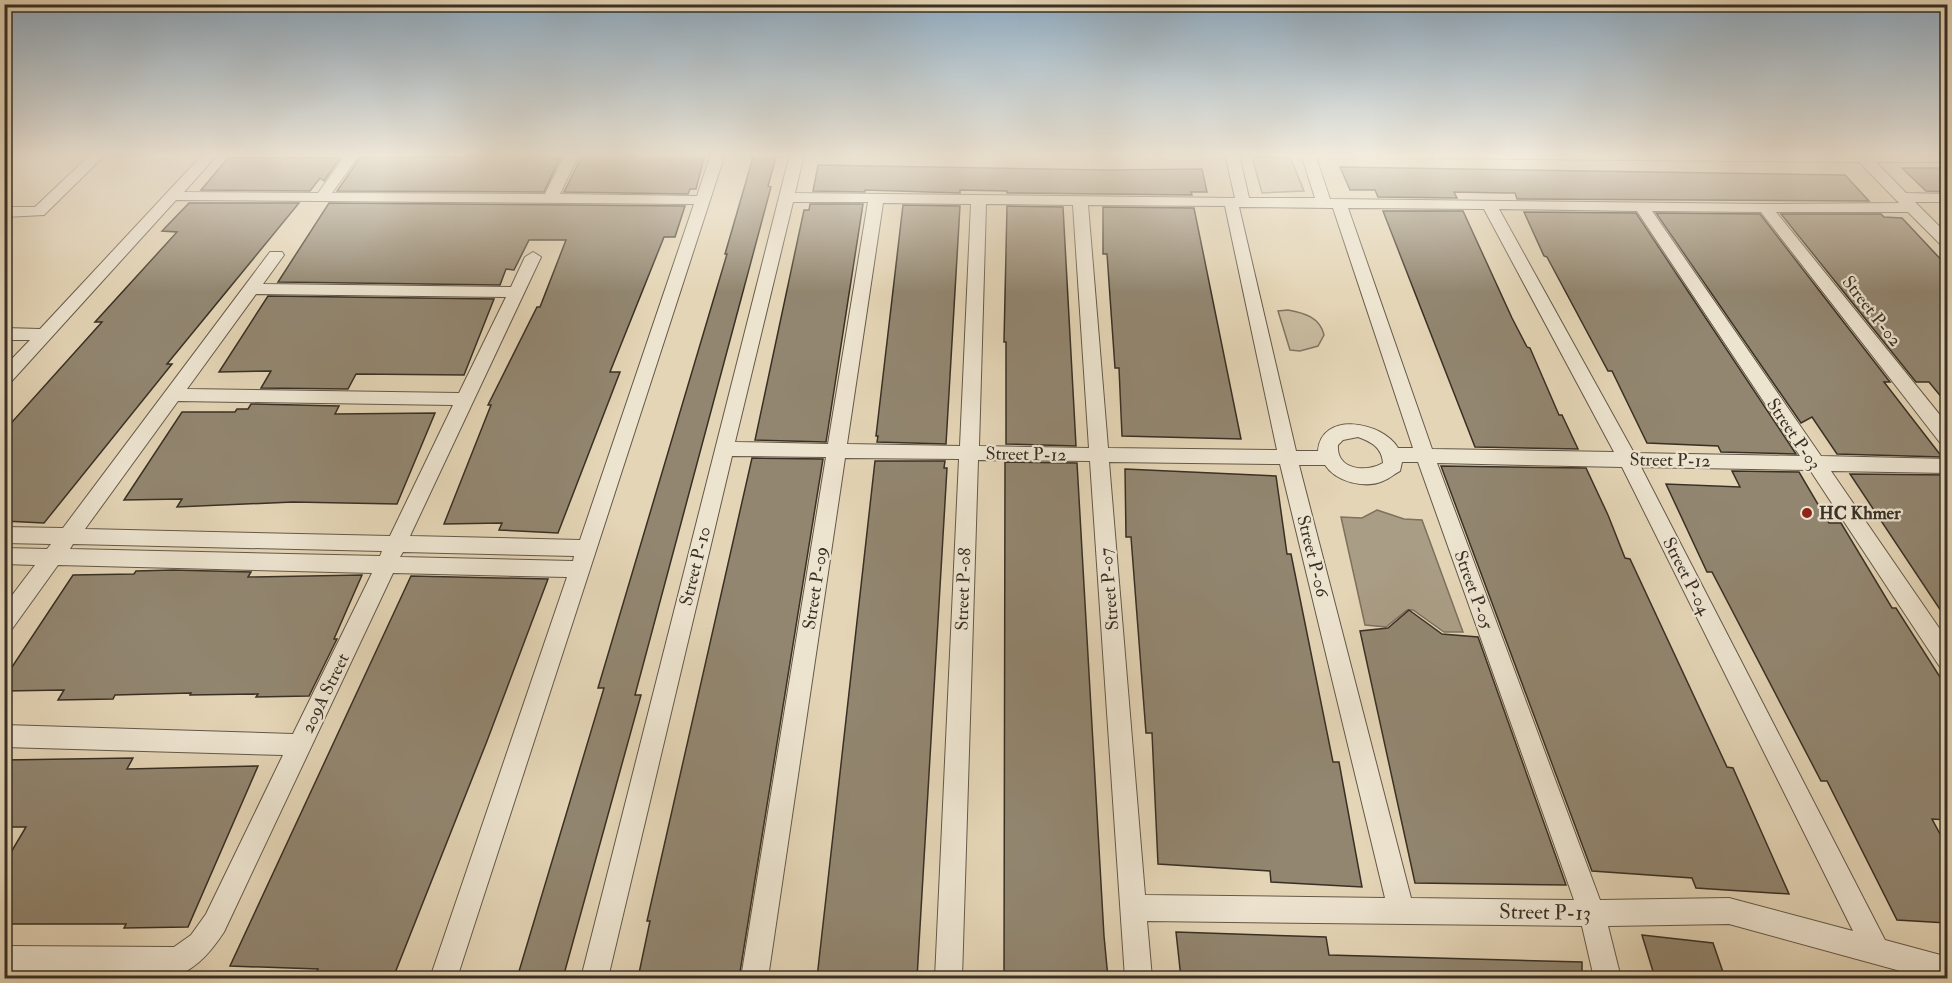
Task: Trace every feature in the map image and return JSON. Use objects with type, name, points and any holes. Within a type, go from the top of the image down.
[{"type":"street","points":[[4,212],[39,212],[52,200]]},
{"type":"street","points":[[4,379],[170,200]]},
{"type":"street","points":[[444,978],[703,200],[693,200]]},
{"type":"street","name":"Street P-10","points":[[594,978],[785,200]]},
{"type":"street","name":"Street P-09","points":[[754,978],[876,200]]},
{"type":"street","name":"Street P-08","points":[[948,978],[979,200]]},
{"type":"street","points":[[1067,200],[1765,208],[1928,200]]},
{"type":"street","name":"Street P-07","points":[[1080,200],[1138,978]]},
{"type":"street","name":"Street P-06","points":[[1237,202],[1288,457],[1401,909]]},
{"type":"street","name":"Street P-05","points":[[1332,202],[1592,913],[1606,978]]},
{"type":"street","points":[[1907,202],[1947,244]]},
{"type":"street","name":"Street P-04","points":[[1489,205],[1628,459],[1877,952]]},
{"type":"street","name":"Street P-03","points":[[1642,207],[1947,660]]},
{"type":"street","name":"Street P-02","points":[[1765,208],[1947,439]]},
{"type":"street","points":[[4,623],[276,255]]},
{"type":"street","name":"209A Street","points":[[4,958],[179,961],[200,944],[215,923],[533,257]]},
{"type":"street","points":[[250,289],[516,292]]},
{"type":"street","points":[[4,334],[45,335]]},
{"type":"street","points":[[172,395],[465,399]]},
{"type":"street","points":[[1342,430],[1358,430],[1386,443],[1393,455],[1393,466],[1384,474],[1370,478],[1353,476],[1338,469],[1328,458],[1326,446],[1331,436],[1342,430]]},
{"type":"street","name":"Street P-12","points":[[724,449],[1328,458]]},
{"type":"street","name":"Street P-12","points":[[1393,455],[1947,466]]},
{"type":"street","points":[[4,535],[69,536],[392,554],[579,569]]},
{"type":"street","points":[[4,556],[392,554],[587,548]]},
{"type":"street","points":[[4,736],[300,745]]},
{"type":"street","name":"Street P-13","points":[[1134,908],[1401,909],[1592,913],[1729,912],[1947,971]]},
{"type":"shaded area","points":[[1288,310],[1305,314],[1319,324],[1324,335],[1318,346],[1300,351],[1290,350],[1278,311]]},
{"type":"shaded area","points":[[1377,510],[1404,519],[1422,520],[1463,632],[1444,632],[1413,610],[1407,610],[1386,627],[1365,625],[1341,517],[1362,518]]},
{"type":"building","points":[[741,200],[768,200],[635,695],[641,695],[563,978],[517,978],[604,688],[598,688],[727,254],[725,254]]},
{"type":"building","points":[[1671,200],[1868,200],[1869,201]]},
{"type":"building","points":[[189,203],[299,203],[167,364],[172,364],[44,523],[4,521],[4,431],[102,322],[95,322],[177,232],[162,231]]},
{"type":"building","points":[[329,203],[685,206],[675,237],[664,237],[610,372],[620,372],[558,533],[499,530],[502,523],[444,524],[491,405],[488,405],[537,307],[540,307],[566,240],[529,240],[514,270],[506,269],[500,285],[278,282]]},
{"type":"building","points":[[810,204],[863,204],[826,442],[755,440],[804,210],[809,210]]},
{"type":"building","points":[[903,205],[960,206],[946,444],[877,442]]},
{"type":"building","points":[[1007,206],[1063,207],[1076,446],[1006,444],[1006,342],[1004,342]]},
{"type":"building","points":[[1103,207],[1194,208],[1241,439],[1122,436],[1119,368],[1115,368],[1107,254],[1103,254]]},
{"type":"building","points":[[1383,211],[1463,211],[1512,318],[1527,347],[1530,348],[1559,415],[1562,415],[1578,449],[1475,447]]},
{"type":"building","points":[[1524,212],[1636,213],[1796,454],[1721,452],[1718,446],[1647,443],[1612,371],[1608,371],[1547,257],[1544,256]]},
{"type":"building","points":[[1656,213],[1760,214],[1890,382],[1884,382],[1942,457],[1837,454],[1812,417],[1801,423]]},
{"type":"building","points":[[1781,214],[1881,214],[1884,217],[1902,218],[1947,266],[1947,404],[1929,382],[1916,382]]},
{"type":"building","points":[[268,296],[494,299],[464,375],[356,374],[348,389],[261,388],[271,371],[219,372]]},
{"type":"building","points":[[251,404],[339,406],[335,414],[435,413],[397,504],[293,502],[177,507],[182,499],[124,500],[182,412],[235,412],[237,409],[248,409]]},
{"type":"building","points":[[752,458],[823,459],[739,978],[638,978],[650,921],[647,921]]},
{"type":"building","points":[[875,461],[945,461],[944,468],[947,468],[917,978],[817,978]]},
{"type":"building","points":[[1005,462],[1077,463],[1108,978],[1004,978]]},
{"type":"building","points":[[1441,466],[1586,468],[1625,558],[1630,559],[1727,767],[1733,768],[1789,894],[1696,888],[1692,878],[1592,871]]},
{"type":"building","points":[[1125,469],[1276,476],[1287,554],[1291,554],[1333,762],[1339,762],[1362,887],[1271,882],[1270,871],[1158,864],[1152,733],[1146,733],[1131,537],[1126,537]]},
{"type":"building","points":[[1732,471],[1799,472],[1829,523],[1841,523],[1892,608],[1896,608],[1947,688],[1947,820],[1932,819],[1947,847],[1947,923],[1897,920],[1827,781],[1821,781],[1712,572],[1707,572],[1666,484],[1740,487]]},
{"type":"building","points":[[1850,474],[1947,475],[1947,620]]},
{"type":"building","points":[[136,571],[251,572],[248,577],[362,575],[334,639],[337,639],[309,696],[256,697],[258,694],[190,695],[191,693],[115,695],[113,699],[58,700],[64,690],[4,691],[4,679],[73,575],[134,574]]},
{"type":"building","points":[[411,576],[548,579],[487,741],[393,978],[314,978],[318,969],[230,966]]},
{"type":"building","points":[[1409,610],[1442,634],[1478,637],[1566,885],[1415,883],[1360,631],[1388,628]]},
{"type":"building","points":[[133,758],[127,769],[258,766],[188,927],[124,928],[126,924],[4,924],[4,864],[26,827],[4,827],[4,760]]},
{"type":"building","points":[[1176,932],[1326,937],[1329,955],[1582,962],[1582,978],[1181,978]]},
{"type":"building","points":[[1642,935],[1713,943],[1725,978],[1655,978]]},
{"type":"place","name":"HC Khmer","points":[[1807,513]]}]
